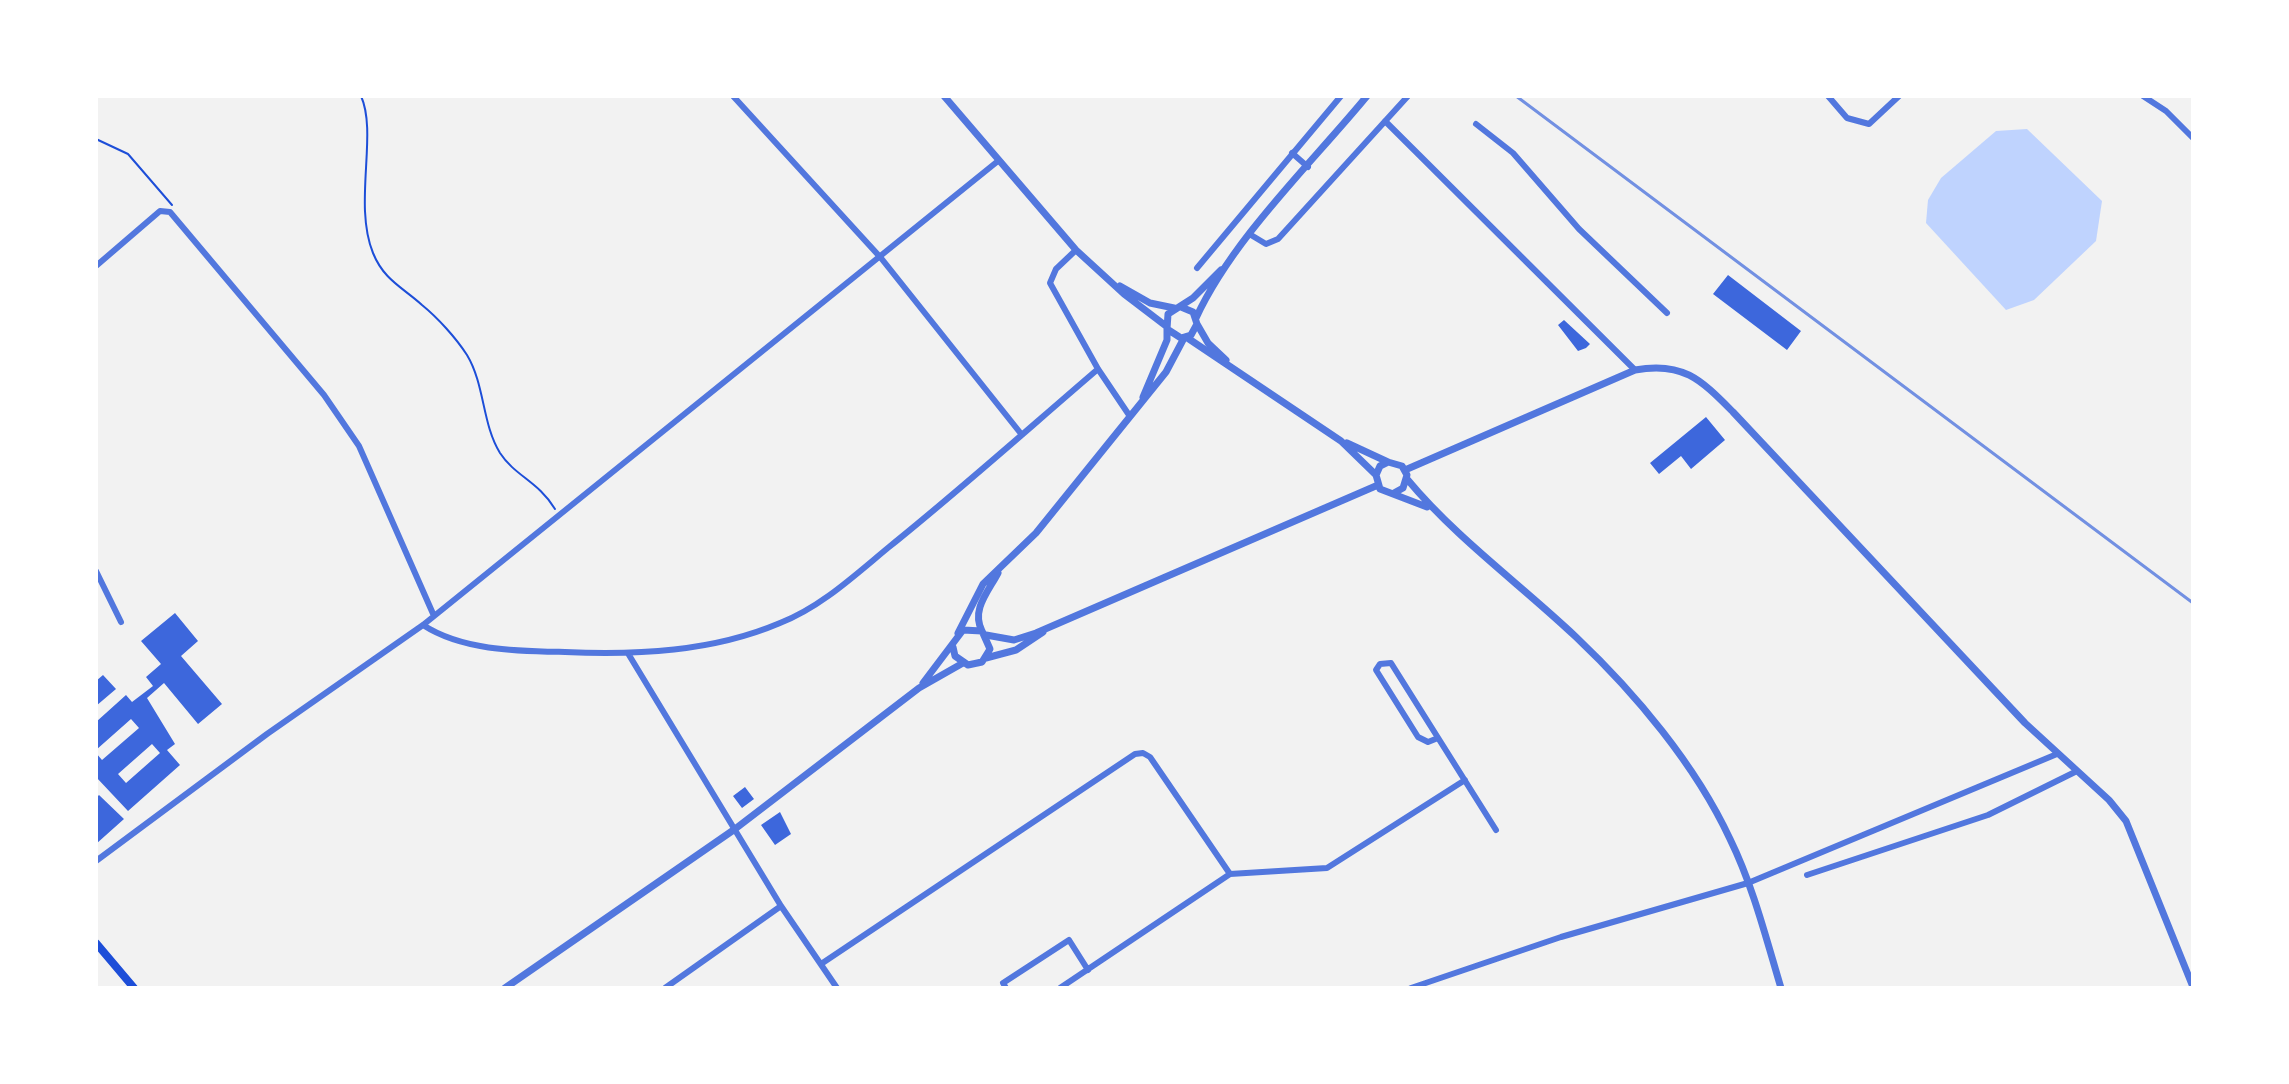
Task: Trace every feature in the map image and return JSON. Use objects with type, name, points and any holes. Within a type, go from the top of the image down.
[{"type":"main road","points":[[96,943],[134,988]]},
{"type":"street","points":[[733,96],[881,258],[1022,435]]},
{"type":"street","points":[[944,96],[1076,250],[1173,336],[1185,338],[1230,365],[1341,441],[1376,475],[1378,485],[1385,492],[1432,510]]},
{"type":"street","points":[[1197,268],[1341,96]]},
{"type":"street","points":[[919,688],[953,647],[977,592],[1036,533],[1166,372],[1185,338],[1193,332],[1196,321],[1234,257],[1367,96]]},
{"type":"street","points":[[1251,235],[1266,244],[1278,239],[1408,96]]},
{"type":"street","points":[[1828,96],[1847,118],[1869,124],[1899,96]]},
{"type":"street","points":[[2143,96],[2166,111],[2193,138]]},
{"type":"street","points":[[1385,121],[1635,370]]},
{"type":"street","points":[[1476,124],[1513,153],[1579,229],[1667,313]]},
{"type":"street","points":[[1292,153],[1308,167]]},
{"type":"street","points":[[96,861],[267,734],[423,625],[998,161]]},
{"type":"street","points":[[96,266],[160,211],[170,212],[324,395],[359,446],[434,616]]},
{"type":"street","points":[[1076,250],[1056,269],[1050,283],[1098,369],[1129,415]]},
{"type":"street","points":[[1143,397],[1167,340],[1167,317],[1234,257]]},
{"type":"street","points":[[1111,281],[1150,303],[1190,310],[1208,343],[1230,365]]},
{"type":"street","points":[[1405,470],[1635,370],[1667,367],[1692,375],[1733,412],[2057,754],[2109,800],[2138,841],[2193,987]]},
{"type":"street","points":[[423,625],[447,638],[470,644],[527,651],[629,655],[742,636],[781,623],[816,604],[958,492],[1098,369]]},
{"type":"street","points":[[1341,441],[1388,462],[1398,463],[1432,510],[1578,639],[1636,702],[1696,777],[1730,838],[1748,883],[1781,988]]},
{"type":"street","points":[[1376,475],[1380,466],[1388,462]]},
{"type":"street","points":[[1394,493],[1403,488],[1407,479]]},
{"type":"street","points":[[958,633],[967,628],[1014,640],[1378,485]]},
{"type":"street","points":[[986,658],[990,644],[977,617],[1001,568]]},
{"type":"street","points":[[96,571],[121,622]]},
{"type":"street","points":[[505,988],[735,829],[919,688],[963,663],[978,664],[986,658],[1016,650],[1047,628]]},
{"type":"street","points":[[953,647],[963,663]]},
{"type":"street","points":[[629,655],[781,906],[837,988]]},
{"type":"street","points":[[1438,738],[1428,742],[1418,737],[1376,670],[1380,664],[1391,663],[1496,830]]},
{"type":"street","points":[[821,964],[1143,753],[1150,757],[1230,874]]},
{"type":"street","points":[[1411,988],[1561,937],[1748,883],[2057,754]]},
{"type":"street","points":[[1807,875],[1988,815],[2055,785],[2077,771]]},
{"type":"street","points":[[1060,988],[1230,874],[1327,868],[1465,780]]},
{"type":"street","points":[[665,988],[781,906]]},
{"type":"street","points":[[1006,988],[1003,983],[1069,940],[1088,970]]},
{"type":"path","points":[[361,96],[365,115],[366,226],[378,264],[390,281],[420,303],[466,354],[477,376],[501,456],[544,491],[559,515]]},
{"type":"path","points":[[96,139],[128,154],[173,206],[170,212]]},
{"type":"water","points":[[2027,129],[2102,201],[2096,241],[2034,300],[2006,310],[1926,223],[1928,200],[1941,178],[1996,131]]},
{"type":"building","points":[[1728,275],[1801,331],[1787,350],[1713,294]]},
{"type":"building","points":[[1564,320],[1590,344],[1586,348],[1578,351],[1558,325]]},
{"type":"building","points":[[1706,417],[1725,440],[1691,469],[1681,456],[1659,474],[1650,463]]},
{"type":"building","points":[[175,613],[198,641],[181,656],[222,704],[198,724],[164,683],[147,698],[175,744],[167,750],[180,765],[128,811],[96,777],[96,753],[102,760],[139,728],[131,719],[96,750],[96,722],[126,695],[132,702],[153,686],[146,677],[161,664],[141,641]],"holes":[[[152,744],[160,753],[126,783],[118,774]]]},
{"type":"building","points":[[103,675],[116,689],[96,706],[96,681]]},
{"type":"building","points":[[745,787],[754,799],[742,808],[733,796]]},
{"type":"building","points":[[99,795],[124,819],[96,844],[96,798]]},
{"type":"building","points":[[780,812],[791,834],[775,845],[761,825]]},
{"type":"railway","points":[[1516,96],[2193,603]]}]
